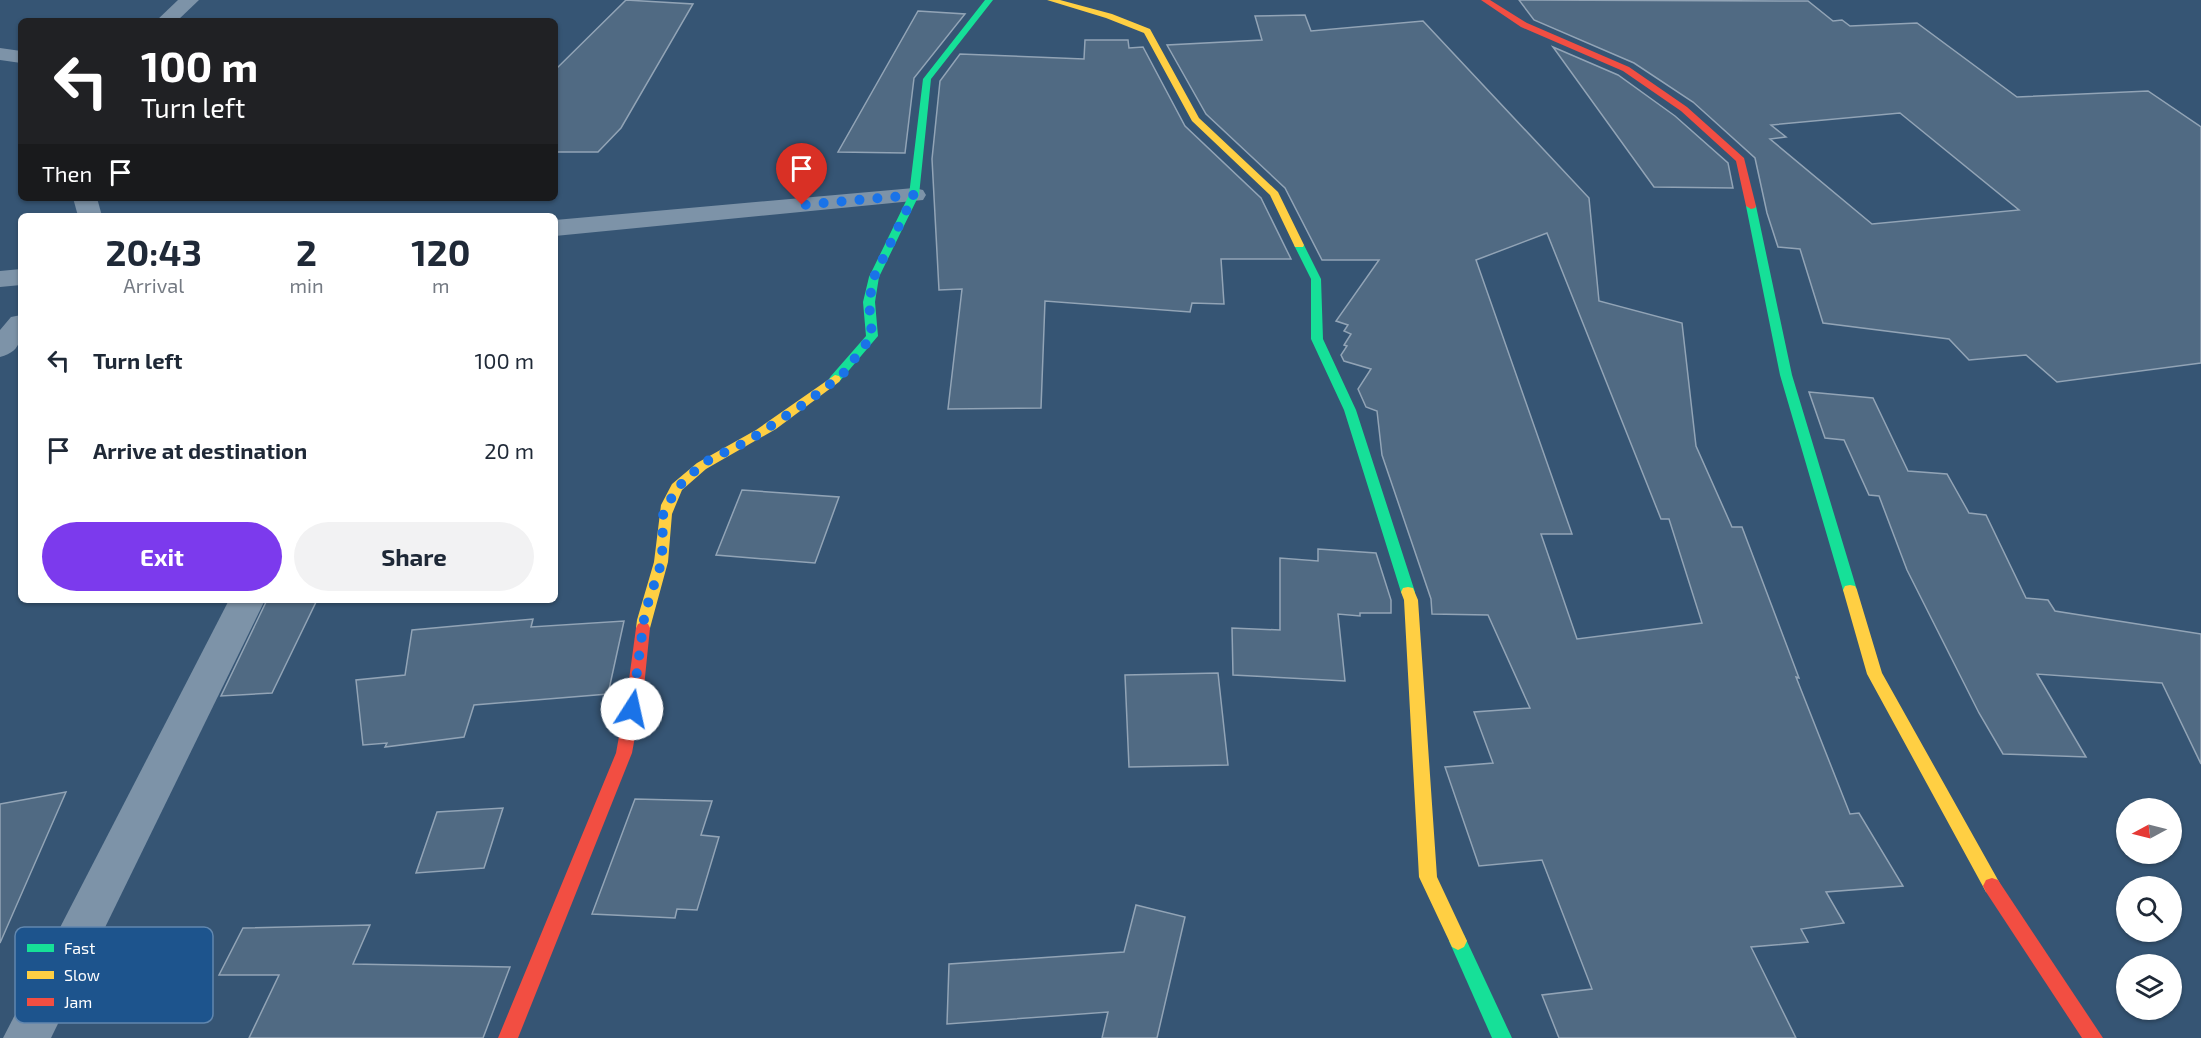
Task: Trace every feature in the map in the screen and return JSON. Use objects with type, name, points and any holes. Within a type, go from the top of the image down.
[{"type":"street","points":[[169,18],[189,0]]},
{"type":"street","points":[[508,1038],[624,753],[636,687],[645,612],[662,561],[663,515],[676,489],[703,463],[748,441],[804,404],[842,375],[872,336],[869,302],[874,277],[914,195],[927,79],[988,0]]},
{"type":"street","points":[[1051,0],[1109,16],[1147,31],[1195,119],[1274,194],[1316,279],[1317,339],[1350,410],[1411,600],[1428,876],[1502,1038]]},
{"type":"street","points":[[1485,0],[1524,25],[1626,69],[1684,109],[1741,160],[1786,375],[1875,674],[1987,878],[2093,1038]]},
{"type":"street","points":[[0,54],[18,57]]},
{"type":"street","points":[[558,228],[914,195]]},
{"type":"street","points":[[0,279],[18,277]]},
{"type":"street","points":[[0,348],[18,327]]},
{"type":"street","points":[[82,927],[245,603]]},
{"type":"street","points":[[26,1038],[34,1023]]},
{"type":"building","points":[[626,0],[693,4],[621,128],[598,152],[558,152],[558,67]]},
{"type":"building","points":[[1519,0],[1808,1],[1833,21],[1842,20],[1850,26],[1917,23],[2017,97],[2148,91],[2201,127],[2201,363],[2057,382],[2026,355],[1969,360],[1949,339],[1823,323],[1800,249],[1778,247],[1767,213],[1755,158],[1693,102],[1634,63],[1534,20]],"holes":[[[1900,113],[2019,210],[1872,224],[1770,139],[1786,137],[1771,125]]]},
{"type":"building","points":[[918,11],[965,14],[914,78],[905,153],[838,152]]},
{"type":"building","points":[[1305,15],[1311,31],[1423,21],[1589,198],[1599,301],[1682,323],[1696,446],[1732,527],[1742,527],[1799,678],[1796,677],[1850,814],[1859,813],[1903,886],[1826,892],[1844,923],[1801,929],[1808,942],[1751,947],[1796,1038],[1559,1038],[1542,995],[1592,989],[1542,860],[1479,866],[1445,767],[1493,763],[1474,712],[1530,708],[1488,615],[1432,614],[1431,599],[1382,455],[1377,411],[1366,407],[1358,389],[1371,369],[1344,361],[1341,355],[1351,334],[1344,331],[1348,325],[1336,321],[1379,260],[1322,260],[1285,188],[1206,114],[1167,45],[1262,40],[1255,16]],"holes":[[[1547,233],[1661,519],[1669,519],[1702,623],[1577,639],[1541,534],[1572,534],[1476,260]]]},
{"type":"building","points":[[1085,40],[1128,40],[1129,48],[1143,47],[1185,126],[1261,198],[1291,259],[1221,259],[1224,304],[1192,303],[1190,312],[1045,301],[1041,408],[948,409],[962,289],[939,290],[932,159],[940,81],[960,54],[1084,59]]},
{"type":"building","points":[[1553,47],[1618,75],[1675,116],[1728,163],[1733,188],[1654,187]]},
{"type":"building","points":[[1809,392],[1873,398],[1908,471],[1947,474],[1969,513],[1986,515],[2026,598],[2048,600],[2055,611],[2201,634],[2201,764],[2162,683],[2037,674],[2086,757],[2003,754],[1979,713],[1907,570],[1879,496],[1869,495],[1844,440],[1825,438]]},
{"type":"building","points":[[742,490],[839,497],[815,563],[716,555]]},
{"type":"building","points":[[1318,549],[1376,553],[1391,600],[1391,613],[1360,613],[1360,616],[1338,614],[1345,681],[1233,675],[1232,628],[1280,630],[1280,558],[1318,561]]},
{"type":"building","points":[[266,603],[316,603],[272,693],[221,696]]},
{"type":"building","points":[[533,619],[531,627],[624,621],[608,694],[474,705],[464,737],[385,747],[387,743],[363,745],[356,680],[405,675],[412,630]]},
{"type":"building","points":[[1218,673],[1228,765],[1129,767],[1125,675]]},
{"type":"building","points":[[66,792],[0,943],[0,804]]},
{"type":"building","points":[[635,799],[712,801],[701,835],[719,837],[697,910],[677,909],[675,918],[592,914]]},
{"type":"building","points":[[503,808],[484,868],[416,873],[437,812]]},
{"type":"building","points":[[1136,905],[1185,917],[1157,1038],[1102,1038],[1108,1012],[947,1024],[949,964],[1124,952]]},
{"type":"building","points":[[370,925],[353,964],[510,967],[483,1038],[249,1038],[279,975],[219,975],[243,928]]},
{"type":"traffic: fast","points":[[835,379],[872,336],[869,302],[874,277],[914,195],[927,79],[989,0]]},
{"type":"traffic: fast","points":[[1751,206],[1786,375],[1850,590]]},
{"type":"traffic: fast","points":[[1299,245],[1316,279],[1317,339],[1350,410],[1408,592]]},
{"type":"traffic: fast","points":[[1458,941],[1502,1038]]},
{"type":"traffic: slow","points":[[1051,0],[1109,16],[1147,31],[1195,119],[1274,194],[1299,245]]},
{"type":"traffic: slow","points":[[643,628],[661,562],[667,505],[677,487],[701,466],[771,426],[835,379]]},
{"type":"traffic: slow","points":[[1850,590],[1875,674],[1992,886]]},
{"type":"traffic: slow","points":[[1408,592],[1411,600],[1428,877],[1458,941]]},
{"type":"traffic: jam","points":[[1485,0],[1524,25],[1626,69],[1684,109],[1741,160],[1751,206]]},
{"type":"traffic: jam","points":[[508,1038],[624,753],[636,687],[643,628]]},
{"type":"traffic: jam","points":[[1992,886],[2093,1038]]},
{"type":"route","points":[[632,709],[645,612],[662,561],[663,515],[676,489],[703,463],[748,441],[804,404],[842,375],[872,336],[869,302],[874,277],[914,195],[802,205]]}]
